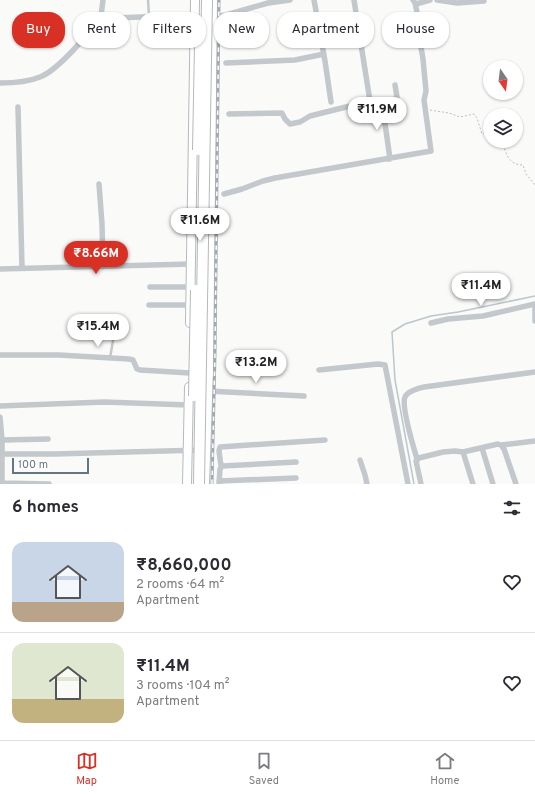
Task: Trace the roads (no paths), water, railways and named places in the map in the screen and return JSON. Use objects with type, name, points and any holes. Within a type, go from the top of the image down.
[{"type":"highway","points":[[192,484],[200,0]]},
{"type":"highway","points":[[199,484],[207,0]]},
{"type":"street","points":[[102,12],[103,0]]},
{"type":"street","points":[[195,0],[195,12]]},
{"type":"street","points":[[205,484],[212,186],[213,0]]},
{"type":"street","points":[[212,17],[226,15],[257,5],[290,0]]},
{"type":"street","points":[[314,0],[331,102]]},
{"type":"street","points":[[354,0],[370,101]]},
{"type":"street","points":[[224,194],[275,178],[431,151],[425,110],[424,98],[426,92],[414,2],[430,0]]},
{"type":"street","points":[[437,0],[469,3],[484,1]]},
{"type":"street","points":[[206,41],[212,41]]},
{"type":"street","points":[[0,83],[14,83],[40,77],[53,70],[74,48]]},
{"type":"street","points":[[187,484],[190,373],[194,48]]},
{"type":"street","points":[[226,63],[295,60],[324,54]]},
{"type":"street","points":[[229,114],[282,113],[290,124],[300,122],[310,116],[370,101],[375,103],[396,98],[395,85]]},
{"type":"street","points":[[382,102],[390,159]]},
{"type":"street","points":[[18,107],[22,268]]},
{"type":"street","points":[[98,184],[102,224],[103,266]]},
{"type":"street","points":[[0,269],[191,264]]},
{"type":"street","points":[[150,287],[209,287]]},
{"type":"street","points":[[149,305],[191,305]]},
{"type":"street","points":[[431,323],[448,319],[483,316],[535,305],[535,321]]},
{"type":"street","points":[[0,355],[59,355],[134,359],[138,370],[190,373]]},
{"type":"street","points":[[319,370],[385,364],[408,484]]},
{"type":"street","points":[[421,484],[417,459],[408,427],[404,400],[407,395],[424,387],[535,372]]},
{"type":"street","points":[[208,390],[304,396]]},
{"type":"street","points":[[0,406],[104,402],[189,405]]},
{"type":"street","points":[[0,417],[2,440],[2,484],[49,484]]},
{"type":"street","points":[[2,440],[48,439]]},
{"type":"street","points":[[296,478],[219,482],[225,466],[219,451],[220,447],[325,440]]},
{"type":"street","points":[[417,459],[454,450],[463,452],[498,444],[501,445],[535,441]]},
{"type":"street","points":[[501,445],[508,458],[516,484]]},
{"type":"street","points":[[482,448],[494,484]]},
{"type":"street","points":[[2,454],[206,450]]},
{"type":"street","points":[[463,452],[473,484]]},
{"type":"street","points":[[360,460],[366,475],[366,484]]},
{"type":"street","points":[[225,466],[296,462]]},
{"type":"lane","points":[[148,0],[150,12]]},
{"type":"lane","points":[[110,358],[114,335]]},
{"type":"waterway","points":[[414,484],[395,380],[392,332],[405,324],[431,316],[535,296]]},
{"type":"railway","points":[[212,484],[219,0]]}]
